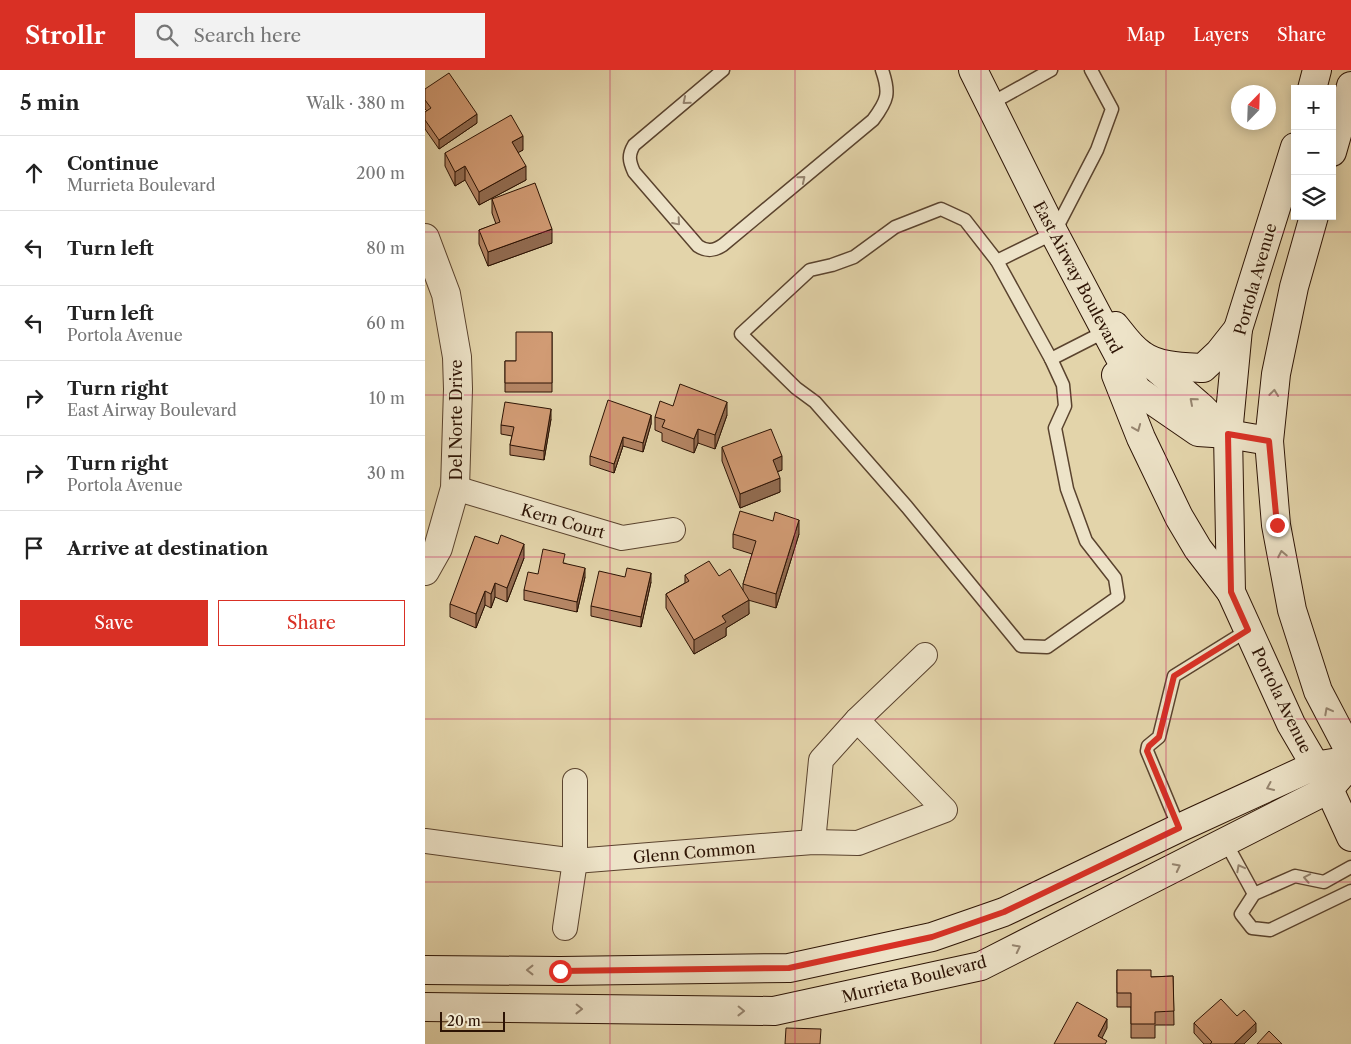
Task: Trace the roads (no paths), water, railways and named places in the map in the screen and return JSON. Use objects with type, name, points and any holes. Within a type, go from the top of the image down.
[{"type":"main road","name":"East Airway Boulevard","points":[[973,70],[1054,233],[1075,271],[1127,341],[1201,407],[1228,434]]},
{"type":"main road","points":[[1313,85],[1317,70]]},
{"type":"main road","points":[[1336,138],[1351,86]]},
{"type":"main road","name":"Portola Avenue","points":[[1291,160],[1238,329],[1228,434],[1231,592],[1291,724],[1329,789],[1351,837]]},
{"type":"main road","points":[[1313,220],[1294,287],[1276,374],[1269,441],[1277,525],[1292,610],[1318,691],[1351,754]]},
{"type":"main road","name":"Del Norte Drive","points":[[425,238],[446,294],[457,357],[458,388],[455,488],[437,548],[425,571]]},
{"type":"main road","points":[[1075,271],[1103,332],[1141,438],[1179,517],[1198,549],[1231,592]]},
{"type":"main road","points":[[1143,356],[1168,365],[1203,368],[1219,353],[1238,329]]},
{"type":"main road","name":"East Airway Boulevard","points":[[1103,332],[1137,390],[1198,432],[1228,434],[1269,441]]},
{"type":"main road","name":"Murrieta Boulevard","points":[[425,970],[560,971],[789,968],[932,937],[1004,912],[1314,766],[1351,761]]},
{"type":"main road","name":"Murrieta Boulevard","points":[[425,1007],[774,1012],[981,966],[1329,789],[1351,761]]},
{"type":"street","name":"Kern Court","points":[[455,488],[622,538],[673,530]]},
{"type":"street","points":[[813,842],[821,760],[857,720],[925,655]]},
{"type":"street","name":"Glenn Common","points":[[425,841],[575,861],[813,842],[858,843],[945,810],[857,720]]},
{"type":"street","points":[[565,928],[575,861],[575,781]]},
{"type":"lane","points":[[723,70],[635,145],[630,153],[629,162],[634,172],[698,246],[705,250],[715,250],[723,245],[873,120],[882,109],[887,97],[888,87],[882,70]]},
{"type":"lane","points":[[990,104],[1051,70]]},
{"type":"lane","points":[[997,261],[1054,233],[1097,150],[1112,109],[1091,70]]},
{"type":"lane","points":[[941,209],[965,220],[997,261],[1051,359],[1063,385],[1065,406],[1055,428],[1067,489],[1086,541],[1115,578],[1118,597],[1047,647],[1021,646],[907,508],[815,402],[796,388],[741,334],[810,270],[854,257],[895,227],[941,209]]},
{"type":"lane","points":[[1051,359],[1103,332]]},
{"type":"lane","points":[[1179,828],[1147,751],[1149,746],[1159,737],[1174,676],[1248,630]]},
{"type":"lane","points":[[1226,843],[1254,894]]},
{"type":"lane","points":[[1351,866],[1324,882],[1295,876],[1254,894],[1241,914],[1252,928],[1270,930],[1351,891]]}]
